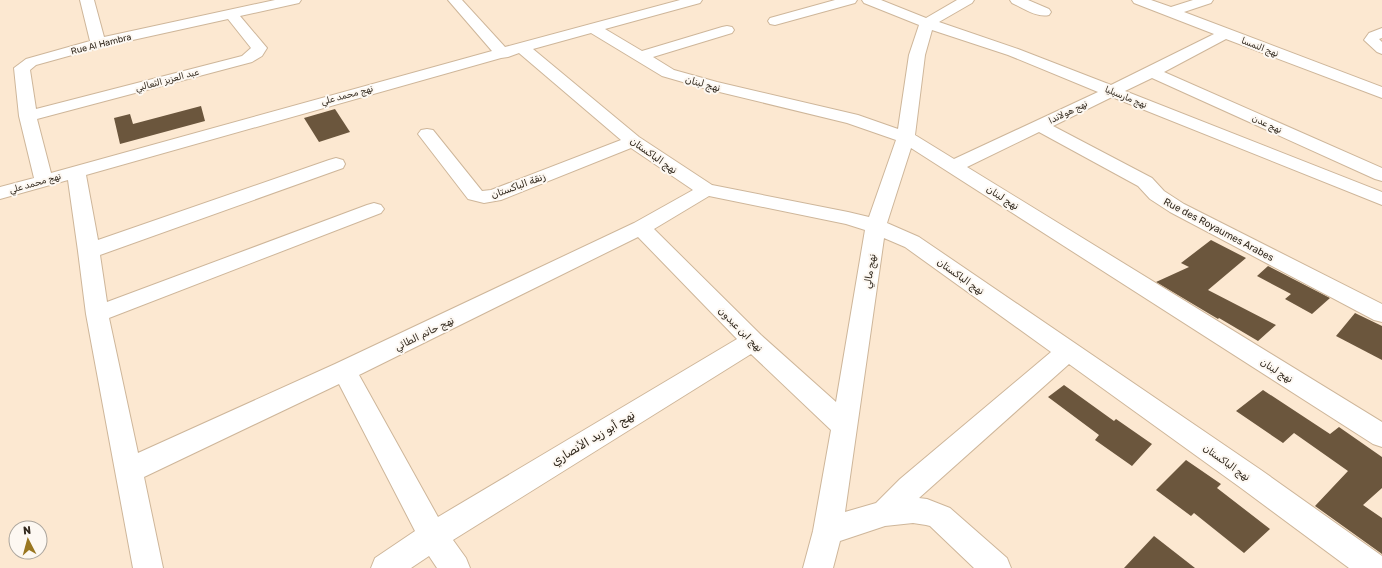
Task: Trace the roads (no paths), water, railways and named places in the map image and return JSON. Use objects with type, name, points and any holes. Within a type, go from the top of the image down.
[{"type":"street","points":[[88,0],[98,43]]},
{"type":"street","name":"Rue Al Hambra","points":[[44,181],[28,116],[22,68],[31,62],[98,43],[231,14],[263,3],[294,0]]},
{"type":"street","name":"نهج الباكستان","points":[[455,0],[512,51],[633,141],[706,190],[848,218],[876,226],[912,242],[1068,350],[1374,568]]},
{"type":"street","name":"نهج محمد علي","points":[[0,193],[593,28],[641,9],[695,0]]},
{"type":"street","points":[[775,21],[850,0]]},
{"type":"street","name":"نهج مارسيليا","points":[[869,0],[927,23],[1013,52],[1382,199]]},
{"type":"street","points":[[927,23],[967,0]]},
{"type":"street","points":[[1017,0],[1044,12]]},
{"type":"street","name":"نهج النمسا","points":[[1139,0],[1224,34],[1382,93]]},
{"type":"street","points":[[1171,12],[1206,0]]},
{"type":"street","name":"عبد العزيز الثعالبي","points":[[28,116],[247,59],[257,53],[259,48],[231,14]]},
{"type":"street","name":"نهج مالي","points":[[818,568],[828,531],[876,226],[906,137],[917,55],[927,23]]},
{"type":"street","name":"نهج لبنان","points":[[593,28],[668,73],[682,78],[852,119],[906,137],[1382,436]]},
{"type":"street","points":[[641,56],[727,30]]},
{"type":"street","points":[[1382,32],[1374,36],[1371,40],[1382,49]]},
{"type":"street","name":"نهج هولاندا","points":[[954,166],[1152,72],[1224,34]]},
{"type":"street","name":"نهج عدن","points":[[1152,72],[1382,175]]},
{"type":"street","name":"Rue des Royaumes Arabes","points":[[1040,126],[1145,182],[1157,195],[1177,208],[1382,314]]},
{"type":"street","name":"زنقة الباكستان","points":[[427,134],[475,195],[484,197],[494,196],[633,141]]},
{"type":"street","points":[[89,251],[336,164]]},
{"type":"street","points":[[76,172],[89,251],[97,314],[148,568]]},
{"type":"street","name":"نهج حاتم الطائي","points":[[128,471],[344,371],[641,228],[706,190]]},
{"type":"street","points":[[97,314],[374,209]]},
{"type":"street","name":"نهج ابن عبدون","points":[[641,228],[753,341],[844,426]]},
{"type":"street","name":"نهج أبو زيد الأنصاري","points":[[386,568],[433,536],[753,341]]},
{"type":"street","points":[[885,514],[910,488],[1068,350]]},
{"type":"street","points":[[344,371],[433,536],[455,568]]},
{"type":"street","points":[[828,531],[885,514],[913,510],[926,512],[940,517],[996,568]]}]
